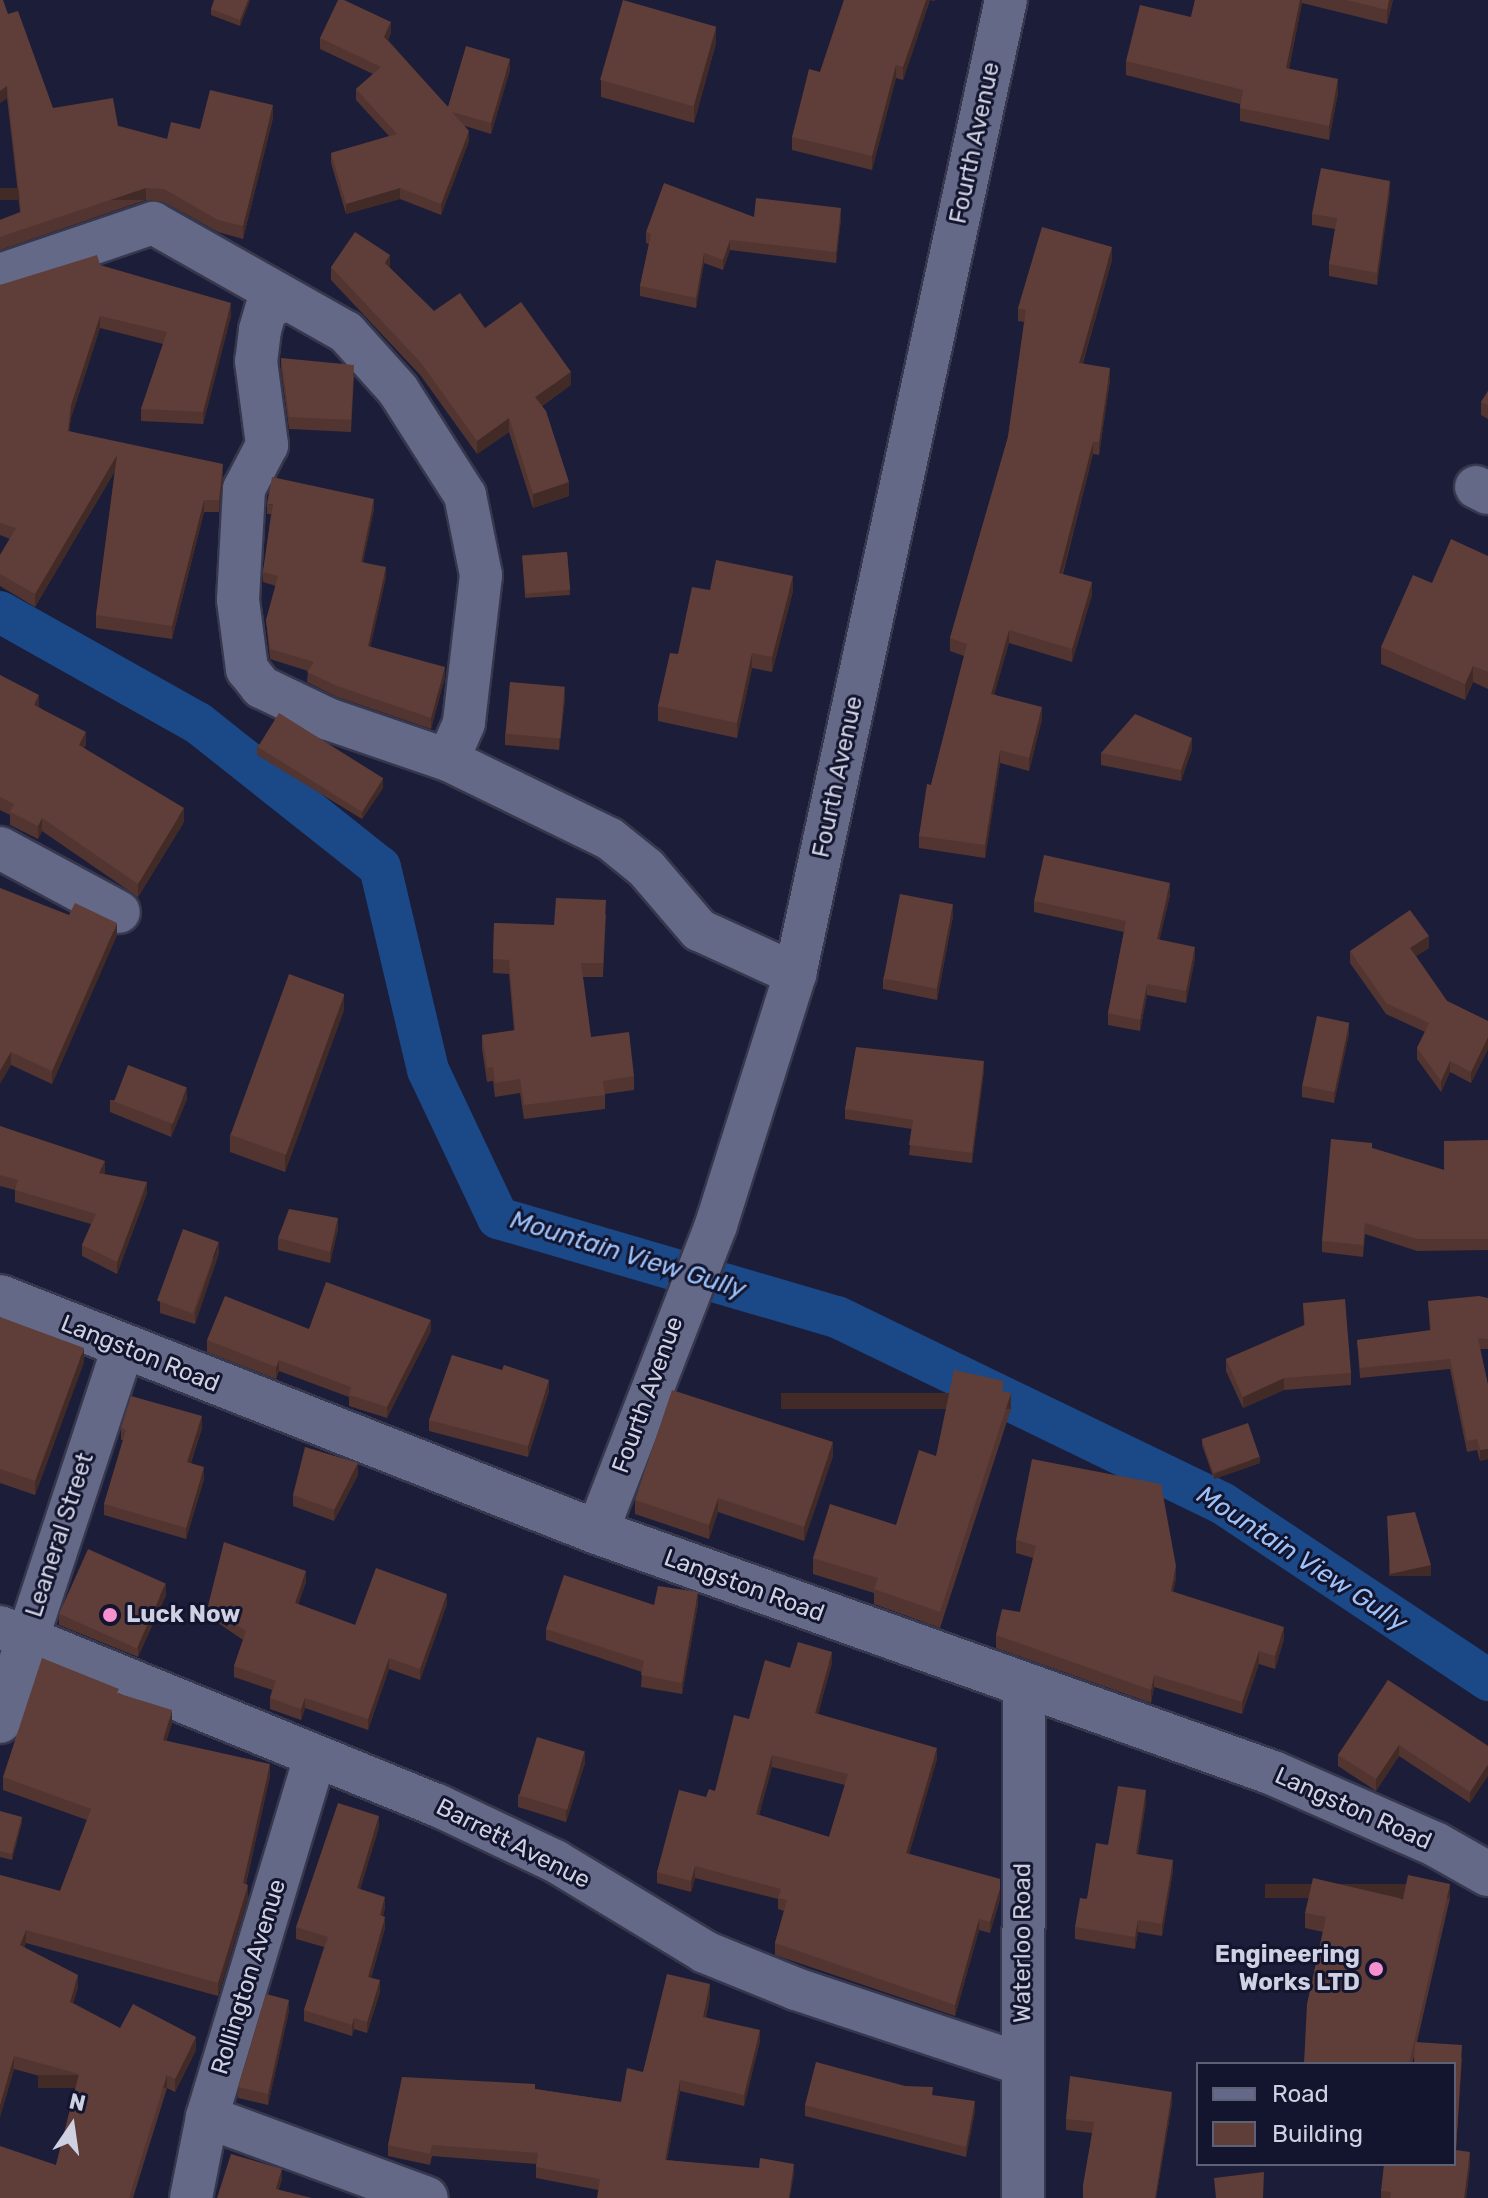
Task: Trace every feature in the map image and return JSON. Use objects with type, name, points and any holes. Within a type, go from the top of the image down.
[{"type":"street","name":"Fourth Avenue","points":[[597,1532],[682,1302],[716,1225],[795,974],[1006,0]]},
{"type":"street","points":[[0,275],[153,223],[346,332],[398,390],[465,495],[481,575],[464,723],[448,760]]},
{"type":"street","points":[[286,299],[266,309],[256,361],[267,445],[244,489],[238,600],[247,669],[261,687],[315,713],[448,760],[610,839],[646,868],[699,930],[795,974]]},
{"type":"street","points":[[0,848],[119,912]]},
{"type":"street","name":"Langston Road","points":[[0,1297],[123,1348],[597,1532],[1024,1688],[1273,1773],[1435,1844],[1488,1874]]},
{"type":"street","name":"Leaneral Street","points":[[0,1722],[13,1632],[123,1348]]},
{"type":"street","name":"Barrett Avenue","points":[[13,1632],[437,1805],[555,1861],[705,1952],[796,1989],[1022,2064]]},
{"type":"street","name":"Waterloo Road","points":[[1023,2198],[1024,1688]]},
{"type":"street","name":"Rollington Avenue","points":[[191,2198],[207,2117],[315,1757]]},
{"type":"street","points":[[207,2117],[427,2198]]},
{"type":"building","points":[[0,0],[3,0],[8,14],[18,11],[53,108],[113,98],[118,126],[167,139],[171,122],[200,129],[210,90],[273,105],[243,226],[218,220],[164,189],[146,188],[0,237],[0,220],[21,212],[7,86],[0,91]]},
{"type":"building","points":[[214,0],[248,0],[240,20],[211,9]]},
{"type":"building","points":[[338,0],[391,22],[384,37],[448,107],[466,46],[510,59],[491,123],[452,112],[469,131],[441,204],[400,188],[346,204],[331,153],[397,134],[356,89],[381,67],[320,38]]},
{"type":"building","points":[[623,0],[716,27],[693,107],[600,80]]},
{"type":"building","points":[[844,0],[926,0],[903,67],[896,65],[872,156],[792,137],[809,69],[820,72]]},
{"type":"building","points":[[1195,0],[1300,0],[1286,68],[1338,79],[1329,126],[1240,108],[1243,90],[1126,61],[1140,5],[1191,17]]},
{"type":"building","points":[[1346,0],[1389,0],[1387,10]]},
{"type":"building","points":[[1321,168],[1390,181],[1377,273],[1329,264],[1337,218],[1312,214]]},
{"type":"building","points":[[664,183],[754,217],[756,198],[841,208],[836,252],[730,240],[723,260],[704,253],[696,298],[640,286],[651,234],[646,232]]},
{"type":"building","points":[[1042,227],[1112,247],[1079,363],[1110,368],[1099,442],[1093,442],[1059,573],[1092,582],[1072,649],[1009,630],[991,694],[1042,707],[1029,758],[1000,750],[985,845],[919,836],[927,784],[931,785],[967,644],[950,638],[1008,437],[1026,310],[1018,308]]},
{"type":"building","points":[[355,232],[390,255],[385,263],[434,311],[460,293],[485,328],[521,302],[571,372],[535,397],[546,411],[569,482],[533,494],[509,418],[477,441],[421,363],[331,267]]},
{"type":"building","points":[[97,255],[100,265],[231,303],[203,412],[141,409],[167,332],[100,316],[71,405],[68,431],[223,464],[219,500],[204,500],[172,626],[96,615],[117,455],[35,594],[0,574],[0,555],[16,528],[0,523],[0,285]]},
{"type":"building","points":[[281,358],[354,365],[351,420],[289,417]]},
{"type":"building","points":[[1488,391],[1488,405],[1481,402]]},
{"type":"building","points":[[272,477],[374,499],[361,562],[386,567],[368,646],[445,667],[431,718],[337,686],[307,672],[314,662],[270,649],[266,620],[278,576],[263,572],[273,504],[267,504]]},
{"type":"building","points":[[1451,539],[1488,556],[1488,672],[1473,666],[1465,684],[1381,647],[1413,575],[1432,583]]},
{"type":"building","points":[[567,552],[570,590],[525,594],[522,556]]},
{"type":"building","points":[[716,560],[793,576],[772,657],[752,653],[737,723],[658,706],[670,653],[678,654],[692,587],[710,590]]},
{"type":"building","points":[[0,675],[39,695],[34,705],[86,732],[79,745],[184,808],[138,884],[42,818],[38,826],[10,812],[14,804],[0,797]]},
{"type":"building","points":[[510,682],[565,687],[560,739],[505,734]]},
{"type":"building","points":[[279,713],[383,778],[362,812],[258,747]]},
{"type":"building","points":[[1135,714],[1192,738],[1181,770],[1101,753]]},
{"type":"building","points":[[1044,855],[1170,883],[1157,939],[1195,947],[1186,991],[1147,984],[1140,1020],[1108,1013],[1126,921],[1034,901]]},
{"type":"building","points":[[0,888],[69,915],[75,903],[117,923],[52,1071],[11,1052],[0,1071]]},
{"type":"building","points":[[900,894],[953,904],[937,989],[884,978]]},
{"type":"building","points":[[556,898],[606,900],[603,963],[581,963],[591,1037],[629,1032],[634,1076],[603,1081],[605,1095],[524,1105],[520,1079],[495,1083],[493,1067],[487,1068],[482,1035],[515,1030],[509,960],[493,959],[494,923],[554,925]]},
{"type":"building","points":[[1410,910],[1429,936],[1410,948],[1447,1001],[1488,1021],[1488,1037],[1471,1072],[1450,1061],[1441,1081],[1417,1048],[1429,1023],[1386,1003],[1350,951]]},
{"type":"building","points":[[289,974],[344,994],[286,1155],[231,1135]]},
{"type":"building","points":[[1317,1016],[1349,1023],[1335,1092],[1302,1085]]},
{"type":"building","points":[[856,1047],[984,1061],[972,1153],[909,1145],[913,1120],[845,1109]]},
{"type":"building","points":[[128,1065],[187,1088],[173,1124],[114,1101]]},
{"type":"building","points":[[0,1126],[105,1161],[99,1173],[147,1182],[117,1262],[82,1245],[96,1214],[15,1190],[18,1180],[0,1175]]},
{"type":"building","points":[[1331,1139],[1372,1143],[1372,1148],[1444,1170],[1444,1141],[1488,1140],[1488,1239],[1417,1239],[1365,1223],[1363,1245],[1322,1241]]},
{"type":"building","points":[[289,1209],[338,1218],[330,1252],[278,1238]]},
{"type":"building","points":[[183,1229],[219,1242],[193,1313],[157,1300]]},
{"type":"building","points":[[326,1282],[431,1320],[387,1407],[349,1395],[351,1387],[279,1360],[276,1367],[207,1340],[225,1296],[309,1329]]},
{"type":"building","points":[[1479,1296],[1488,1298],[1488,1339],[1478,1338],[1488,1385],[1488,1449],[1480,1450],[1477,1439],[1467,1441],[1450,1359],[1360,1368],[1357,1340],[1431,1330],[1428,1301]]},
{"type":"building","points":[[1345,1299],[1351,1373],[1284,1378],[1243,1397],[1226,1359],[1305,1325],[1303,1303]]},
{"type":"building","points":[[0,1317],[84,1348],[35,1481],[0,1469]]},
{"type":"building","points":[[452,1355],[502,1370],[504,1365],[549,1380],[528,1446],[429,1420]]},
{"type":"building","points":[[954,1370],[1004,1381],[1002,1391],[1011,1393],[940,1612],[874,1589],[878,1578],[813,1558],[830,1504],[896,1525],[919,1450],[936,1456]]},
{"type":"building","points":[[672,1390],[833,1442],[804,1527],[718,1498],[709,1525],[635,1500]]},
{"type":"building","points":[[131,1396],[202,1416],[187,1462],[204,1467],[186,1528],[104,1504],[126,1430],[121,1428]]},
{"type":"building","points":[[1248,1423],[1260,1457],[1213,1473],[1202,1439]]},
{"type":"building","points":[[305,1447],[358,1463],[334,1510],[293,1495]]},
{"type":"building","points":[[1032,1459],[1161,1484],[1176,1566],[1171,1591],[1284,1627],[1275,1656],[1259,1651],[1242,1702],[1154,1675],[1151,1690],[996,1635],[1002,1609],[1020,1612],[1036,1546],[1016,1540]]},
{"type":"building","points":[[1415,1512],[1431,1565],[1390,1574],[1387,1516]]},
{"type":"building","points":[[224,1542],[306,1571],[295,1603],[355,1625],[376,1568],[447,1594],[420,1669],[389,1658],[368,1719],[305,1698],[301,1709],[270,1698],[276,1681],[234,1666],[246,1631],[208,1606]]},
{"type":"building","name":"Luck Now","points":[[88,1549],[166,1584],[137,1648],[59,1614]]},
{"type":"building","points":[[564,1575],[654,1605],[658,1586],[698,1592],[682,1683],[641,1675],[644,1661],[546,1629]]},
{"type":"building","points":[[798,1642],[832,1652],[815,1713],[937,1748],[906,1853],[1000,1879],[990,1922],[979,1919],[955,2005],[775,1943],[787,1900],[778,1898],[781,1889],[695,1866],[691,1881],[657,1872],[679,1790],[706,1797],[709,1789],[715,1791],[734,1715],[749,1719],[765,1660],[790,1668]],"holes":[[[772,1755],[848,1774],[829,1837],[756,1814]]]},
{"type":"building","points":[[42,1658],[119,1689],[117,1693],[172,1710],[163,1740],[270,1764],[243,1883],[248,1885],[218,1983],[26,1930],[20,1945],[78,1975],[70,2002],[120,2028],[133,2004],[196,2037],[175,2079],[167,2075],[129,2198],[0,2198],[0,2146],[56,2165],[79,2074],[14,2056],[0,2105],[0,1875],[60,1891],[91,1809],[3,1777]]},
{"type":"building","points":[[1388,1680],[1488,1746],[1488,1765],[1470,1792],[1399,1745],[1376,1779],[1338,1755]]},
{"type":"building","points":[[537,1737],[585,1752],[567,1810],[519,1795]]},
{"type":"building","points":[[1118,1786],[1146,1790],[1136,1854],[1173,1860],[1162,1924],[1138,1920],[1135,1937],[1075,1927],[1080,1898],[1087,1899],[1096,1843],[1108,1845]]},
{"type":"building","points":[[338,1803],[379,1816],[357,1888],[385,1897],[380,1915],[385,1917],[368,1977],[380,1980],[367,2022],[354,2018],[352,2025],[304,2010],[328,1937],[296,1927]]},
{"type":"building","points":[[0,1811],[22,1817],[12,1854],[0,1851]]},
{"type":"building","name":"Engineering Works LTD","points":[[1408,1875],[1450,1884],[1409,2062],[1304,2062],[1307,2004],[1326,1917],[1305,1913],[1313,1878],[1403,1899]]},
{"type":"building","points":[[667,1974],[710,1984],[703,2017],[760,2030],[744,2095],[680,2080],[665,2160],[759,2168],[760,2158],[794,2164],[789,2198],[597,2198],[600,2179],[536,2167],[538,2153],[432,2145],[430,2154],[388,2145],[402,2077],[535,2084],[535,2089],[621,2102],[627,2068],[643,2072]]},
{"type":"building","points":[[266,1994],[289,2000],[268,2094],[238,2087]]},
{"type":"building","points":[[1415,2042],[1462,2045],[1456,2150],[1456,2062],[1414,2062]]},
{"type":"building","points":[[816,2062],[905,2086],[933,2087],[932,2095],[975,2101],[966,2147],[805,2105]]},
{"type":"building","points":[[1070,2076],[1172,2092],[1155,2198],[1083,2198],[1094,2122],[1066,2119]]},
{"type":"building","points":[[1456,2150],[1470,2152],[1464,2198],[1390,2198],[1391,2192],[1381,2191],[1384,2166],[1456,2166]]},
{"type":"building","points":[[231,2154],[282,2169],[276,2189],[312,2198],[217,2198]]},
{"type":"building","points":[[1264,2172],[1263,2198],[1216,2198],[1214,2178]]},
{"type":"waterway","name":"Mountain View Gully","points":[[0,612],[198,723],[380,867],[428,1070],[498,1218],[837,1317],[1222,1503],[1488,1680]]},
{"type":"place","name":"Luck Now","points":[[110,1615]]},
{"type":"place","name":"Engineering Works LTD","points":[[1376,1969]]}]
